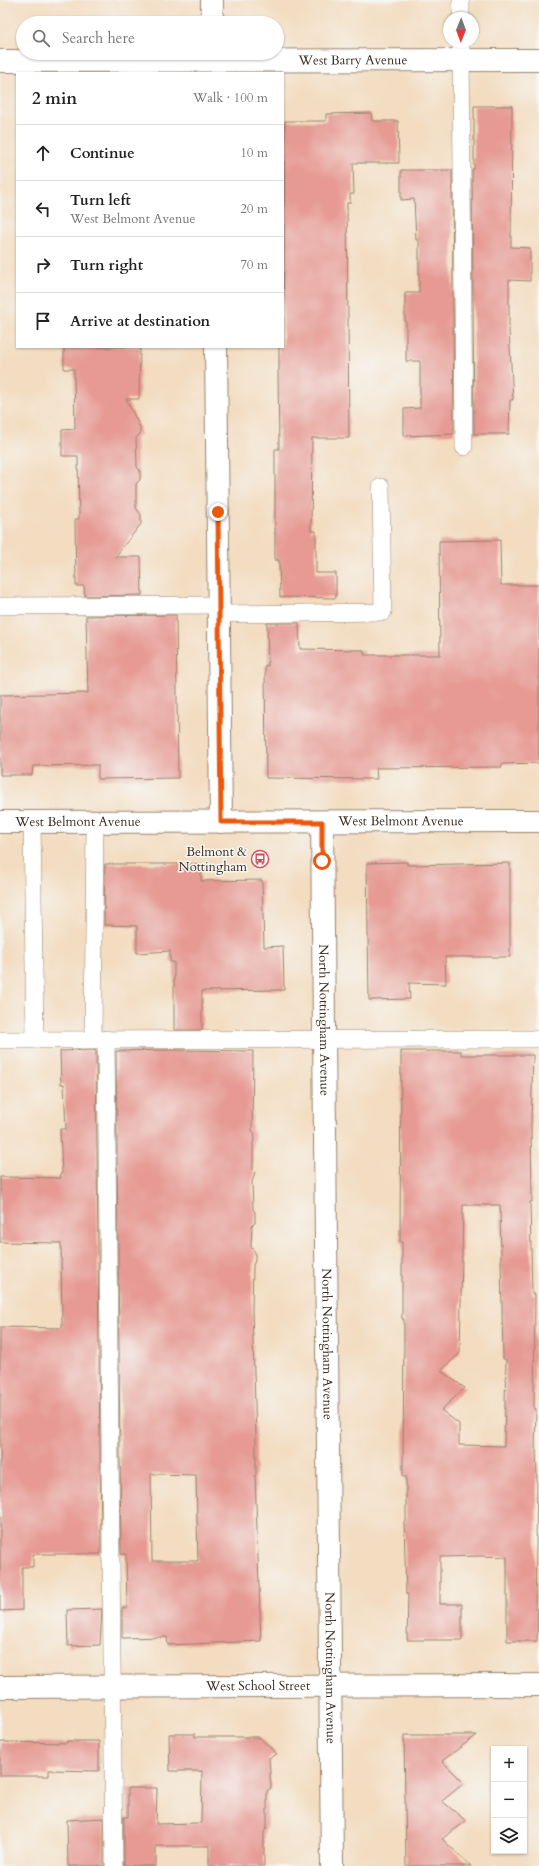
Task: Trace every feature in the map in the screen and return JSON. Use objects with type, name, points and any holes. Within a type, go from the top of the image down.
[{"type":"street","points":[[212,0],[212,16]]},
{"type":"street","name":"West Barry Avenue","points":[[284,59],[461,51],[539,60]]},
{"type":"street","name":"West Barry Avenue","points":[[0,61],[213,62],[258,60]]},
{"type":"street","points":[[216,348],[221,822]]},
{"type":"street","name":"West Belmont Avenue","points":[[0,822],[539,821]]},
{"type":"street","name":"North Nottingham Avenue","points":[[322,822],[332,1866]]},
{"type":"street","name":"West School Street","points":[[0,1687],[539,1685]]},
{"type":"lane","points":[[461,0],[461,12]]},
{"type":"lane","points":[[461,51],[464,447]]},
{"type":"lane","points":[[0,606],[383,612],[381,487]]},
{"type":"lane","points":[[32,822],[35,1040]]},
{"type":"lane","points":[[95,822],[112,1687],[114,1866]]},
{"type":"lane","points":[[0,1040],[539,1039]]},
{"type":"building","points":[[474,106],[512,106],[511,247],[530,248],[530,281],[509,280],[509,330],[513,400],[510,400],[509,434],[474,434],[472,169],[474,169]]},
{"type":"building","points":[[371,113],[372,121],[398,121],[399,163],[353,163],[354,194],[350,194],[350,203],[347,203],[349,438],[312,438],[311,531],[316,531],[316,573],[336,573],[336,598],[280,597],[279,560],[275,560],[275,449],[279,449],[279,348],[284,348],[285,121],[326,121],[326,114]]},
{"type":"building","points":[[401,170],[452,170],[454,434],[404,436],[404,409],[420,408],[420,361],[406,361],[405,321],[405,293],[419,293],[419,240],[416,240],[414,199],[401,200]]},
{"type":"building","points":[[64,348],[140,348],[139,399],[126,399],[140,427],[140,434],[136,438],[137,467],[140,471],[140,480],[136,484],[136,508],[141,515],[141,524],[115,557],[141,557],[142,595],[85,596],[84,586],[76,586],[75,519],[79,519],[78,456],[62,456],[62,430],[75,429],[74,369],[64,369]]},
{"type":"building","points":[[500,540],[501,585],[539,585],[539,763],[502,764],[502,767],[376,768],[377,779],[266,778],[265,665],[268,666],[267,623],[299,623],[300,649],[364,650],[364,655],[440,655],[439,541]]},
{"type":"building","points":[[176,615],[178,778],[98,779],[98,765],[33,766],[32,775],[0,775],[0,695],[88,693],[86,616]]},
{"type":"building","points":[[407,862],[407,865],[510,863],[510,957],[445,957],[446,984],[409,983],[410,999],[369,1000],[367,863]]},
{"type":"building","points":[[105,864],[201,864],[201,881],[262,880],[264,947],[283,946],[284,990],[202,991],[202,1030],[174,1030],[174,962],[170,962],[170,951],[137,953],[137,926],[104,925]]},
{"type":"building","points":[[60,1051],[96,1051],[101,1554],[33,1554],[33,1567],[22,1567],[22,1610],[0,1611],[0,1327],[62,1328],[61,1243],[0,1242],[0,1177],[61,1178],[60,1129],[66,1129],[64,1084],[61,1084]]},
{"type":"building","points":[[116,1051],[253,1051],[252,1130],[255,1134],[253,1144],[253,1170],[255,1172],[252,1182],[255,1223],[252,1225],[251,1247],[255,1252],[255,1261],[253,1265],[252,1309],[256,1436],[255,1475],[261,1641],[168,1645],[167,1637],[122,1638],[122,1608],[127,1608],[126,1554],[121,1554]],"holes":[[[151,1474],[196,1475],[198,1561],[152,1561]]]},
{"type":"building","points":[[401,1051],[461,1051],[461,1055],[533,1055],[531,1124],[532,1202],[530,1202],[532,1294],[535,1294],[534,1408],[536,1409],[535,1449],[537,1477],[535,1609],[538,1609],[537,1641],[507,1641],[507,1557],[483,1556],[440,1557],[440,1604],[462,1604],[462,1640],[407,1640],[408,1594],[406,1594],[404,1522],[406,1522],[406,1476],[403,1476],[404,1319],[402,1319],[402,1242],[400,1242]],"holes":[[[463,1205],[500,1205],[503,1359],[506,1359],[504,1446],[459,1445],[459,1424],[441,1410],[465,1388],[441,1371],[460,1353]]]},
{"type":"building","points":[[102,1609],[100,1645],[68,1646],[67,1610]]},
{"type":"building","points":[[169,1734],[195,1734],[195,1737],[259,1737],[277,1754],[269,1758],[271,1788],[267,1791],[267,1827],[264,1832],[264,1866],[209,1866],[209,1846],[156,1846],[156,1866],[124,1866],[124,1817],[128,1817],[128,1788],[157,1788],[156,1824],[201,1823],[202,1771],[170,1771]]},
{"type":"building","points":[[404,1735],[477,1735],[442,1761],[464,1783],[442,1801],[466,1821],[442,1839],[471,1866],[406,1866]]},
{"type":"building","points":[[67,1741],[99,1741],[99,1771],[49,1770],[49,1776],[0,1776],[0,1742],[67,1743]]},
{"type":"building","points":[[104,1818],[104,1866],[68,1866],[67,1820]]},
{"type":"place","name":"Belmont & Nottingham","points":[[260,859]]},
{"type":"route","points":[[218,512],[221,822],[322,822],[322,861]]}]
